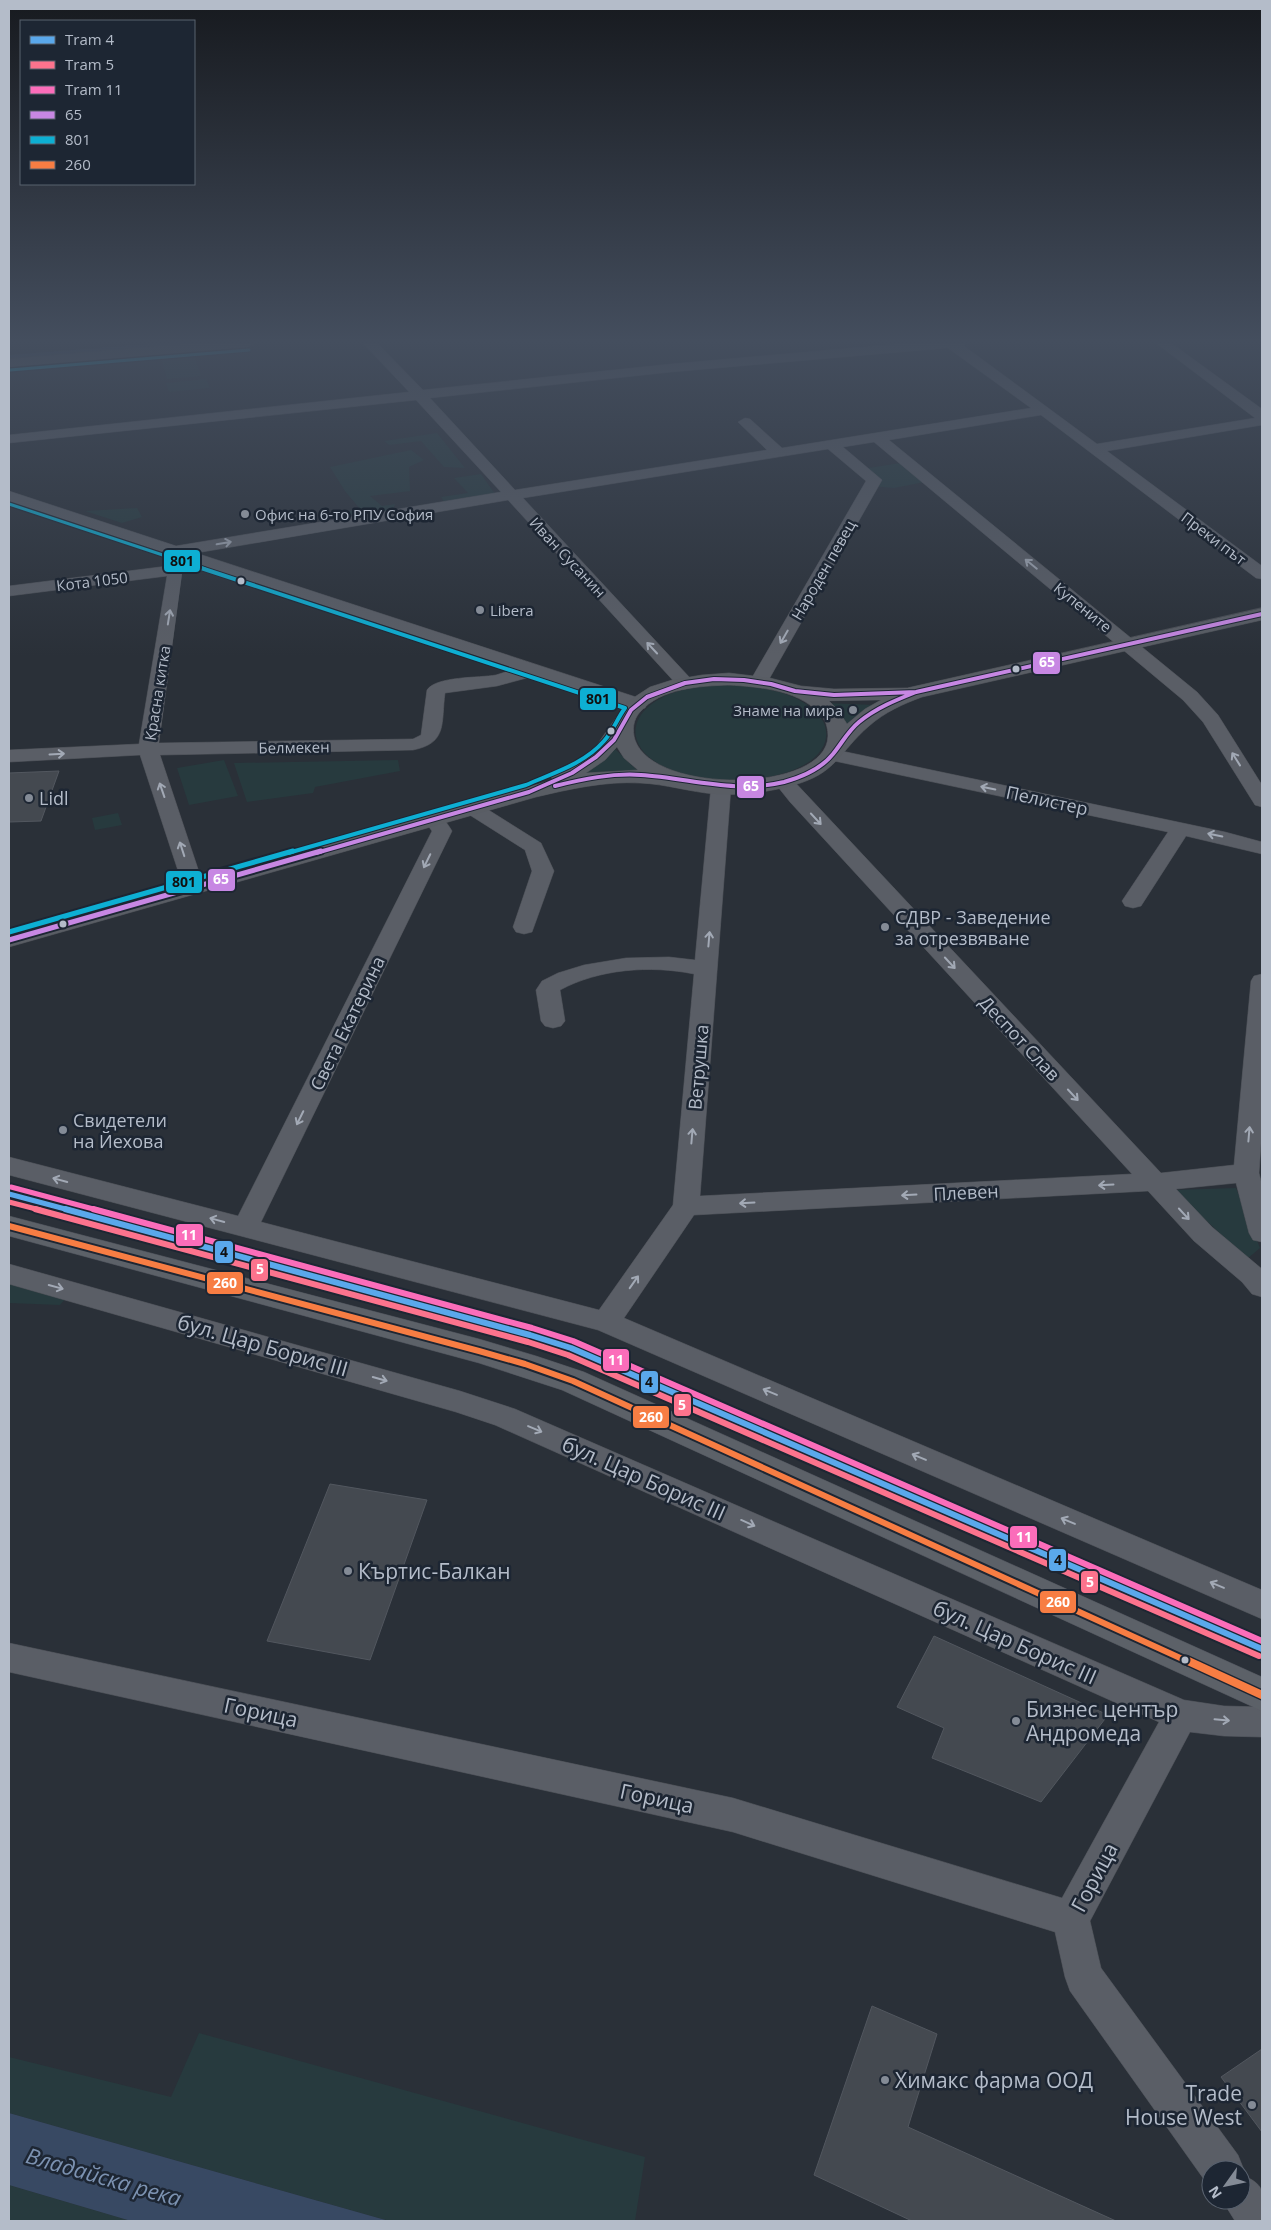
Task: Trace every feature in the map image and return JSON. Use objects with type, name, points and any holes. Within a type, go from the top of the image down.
[{"type":"main road","points":[[529,792],[572,773],[596,758],[608,748],[631,710],[638,704],[658,692],[685,683],[714,679],[758,681],[795,691],[857,696],[916,692],[1262,614]]},
{"type":"main road","points":[[795,691],[820,704],[831,714],[838,729],[834,751]]},
{"type":"main road","points":[[9,940],[472,808],[581,779],[651,775],[721,787],[754,787],[784,782],[813,771],[834,751],[854,727],[866,717],[886,704],[916,692]]},
{"type":"main road","points":[[624,724],[624,741],[635,757],[653,770],[677,780]]},
{"type":"main road","points":[[9,1226],[489,1354],[573,1381],[1262,1695]]},
{"type":"street","name":"Иван Сусанин","points":[[466,447],[685,683]]},
{"type":"street","points":[[774,447],[780,452]]},
{"type":"street","points":[[176,551],[811,447]]},
{"type":"street","name":"Народен певец","points":[[758,681],[874,480],[835,447]]},
{"type":"street","name":"Купените","points":[[889,447],[1190,696],[1211,719],[1262,801]]},
{"type":"street","points":[[1094,448],[1100,447]]},
{"type":"street","name":"Преки път","points":[[1094,448],[1262,574]]},
{"type":"street","points":[[9,496],[638,704]]},
{"type":"street","name":"Красна китка","points":[[176,551],[176,570],[148,749],[193,887]]},
{"type":"street","name":"Кота 1050","points":[[9,591],[176,570]]},
{"type":"street","name":"Белмекен","points":[[9,756],[148,749],[393,746],[418,743],[428,739],[430,736],[436,690],[450,686],[497,680],[534,670]]},
{"type":"street","name":"Пелистер","points":[[834,751],[1181,828],[1262,848]]},
{"type":"street","name":"Деспот Слав","points":[[784,782],[1203,1234],[1260,1275]]},
{"type":"street","name":"Ветрушка","points":[[606,1322],[686,1206],[721,787]]},
{"type":"street","points":[[472,808],[520,836],[534,847],[543,871],[524,927]]},
{"type":"street","name":"Света Екатерина","points":[[245,1228],[442,831],[433,819]]},
{"type":"street","points":[[1133,900],[1181,828]]},
{"type":"street","points":[[553,1021],[548,990],[550,986],[579,974],[640,963],[691,965],[706,968]]},
{"type":"street","points":[[1262,981],[1246,1173],[1262,1233]]},
{"type":"street","points":[[9,1166],[606,1322],[1262,1605]]},
{"type":"street","name":"Плевен","points":[[686,1206],[1155,1182],[1246,1173]]},
{"type":"street","name":"бул. Цар Борис III","points":[[9,1274],[460,1402],[505,1417],[1181,1715],[1224,1721],[1262,1722]]},
{"type":"street","name":"Горица","points":[[9,1657],[733,1815],[1071,1919],[1181,1715]]},
{"type":"street","points":[[1071,1919],[1084,1977],[1216,2160]]},
{"type":"street","points":[[1251,2209],[1260,2221]]},
{"type":"green space","points":[[426,447],[448,447],[465,468],[444,467]]},
{"type":"green space","points":[[411,450],[424,460],[409,467],[410,491],[370,496],[382,506],[395,504],[393,510],[352,515],[345,512],[360,509],[345,491],[330,467]]},
{"type":"green space","points":[[907,462],[930,481],[894,488],[871,486],[862,469]]},
{"type":"green space","points":[[481,474],[495,494],[444,502],[441,497],[468,493],[454,478]]},
{"type":"green space","points":[[137,508],[142,517],[122,523],[85,511]]},
{"type":"green space","points":[[731,685],[780,692],[803,702],[813,709],[821,718],[826,730],[825,742],[821,750],[806,764],[782,774],[754,779],[723,780],[693,776],[666,768],[647,755],[636,737],[637,722],[645,710],[674,692],[697,687]]},
{"type":"green space","points":[[824,703],[875,705],[846,728]]},
{"type":"green space","points":[[614,748],[639,772],[579,776]]},
{"type":"green space","points":[[224,760],[238,796],[189,805],[177,768]]},
{"type":"green space","points":[[398,760],[400,771],[315,787],[313,793],[247,802],[234,763]]},
{"type":"green space","points":[[118,813],[122,825],[95,830],[92,818]]},
{"type":"green space","points":[[1236,1188],[1260,1248],[1247,1259],[1174,1190]]},
{"type":"green space","points":[[9,1283],[66,1298],[60,1305],[9,1303]]},
{"type":"green space","points":[[199,2033],[645,2157],[635,2221],[389,2221],[9,2113],[9,2057],[171,2097]]},
{"type":"green space","points":[[9,2185],[131,2221],[9,2221]]},
{"type":"water","name":"Владайска река","points":[[9,2113],[389,2221],[131,2221],[9,2185]]},
{"type":"building","name":"Lidl","points":[[59,771],[41,821],[9,822],[9,773]]},
{"type":"building","name":"Къртис-Балкан","points":[[330,1484],[427,1500],[370,1660],[267,1641]]},
{"type":"building","name":"Бизнес център Андромеда","points":[[934,1636],[1108,1715],[1041,1802],[932,1758],[944,1728],[897,1707]]},
{"type":"building","name":"Химакс фарма ООД","points":[[872,2006],[937,2034],[908,2127],[1116,2221],[912,2221],[814,2175]]},
{"type":"building","name":"Trade House West","points":[[1262,2049],[1262,2132],[1221,2077]]},
{"type":"tram line","name":"11","points":[[11,1187],[532,1328],[573,1341],[1262,1641]]},
{"type":"tram line","name":"4","points":[[9,1194],[530,1335],[571,1348],[1262,1649]]},
{"type":"tram line","name":"5","points":[[9,1202],[528,1342],[568,1355],[1259,1656]]},
{"type":"transit line","name":"801","points":[[9,504],[625,708],[607,737],[588,756],[526,785],[9,932]]},
{"type":"transit line","name":"65","points":[[9,940],[529,792],[572,773],[596,757],[614,740],[631,710],[647,697],[685,683],[714,679],[744,680],[771,684],[795,691],[834,695],[916,692],[1262,614]]},
{"type":"transit line","name":"65","points":[[555,786],[598,777],[619,775],[641,775],[748,787],[784,782],[804,775],[823,764],[833,754],[850,730],[867,716],[883,706],[916,692]]},
{"type":"transit line","name":"260","points":[[9,1226],[479,1351],[525,1364],[573,1381],[1262,1695]]},
{"type":"place","name":"Офис на 6-то РПУ София","points":[[245,514]]},
{"type":"place","name":"Libera","points":[[480,610]]},
{"type":"place","name":"Знаме на мира","points":[[853,710]]},
{"type":"place","name":"Lidl","points":[[29,798]]},
{"type":"place","name":"СДВР - Заведение за отрезвяване","points":[[885,927]]},
{"type":"place","name":"Свидетели на Йехова","points":[[63,1130]]},
{"type":"place","name":"Къртис-Балкан","points":[[348,1571]]},
{"type":"place","name":"Бизнес център Андромеда","points":[[1016,1721]]},
{"type":"place","name":"Химакс фарма ООД","points":[[885,2080]]},
{"type":"place","name":"Trade House West","points":[[1252,2105]]}]
